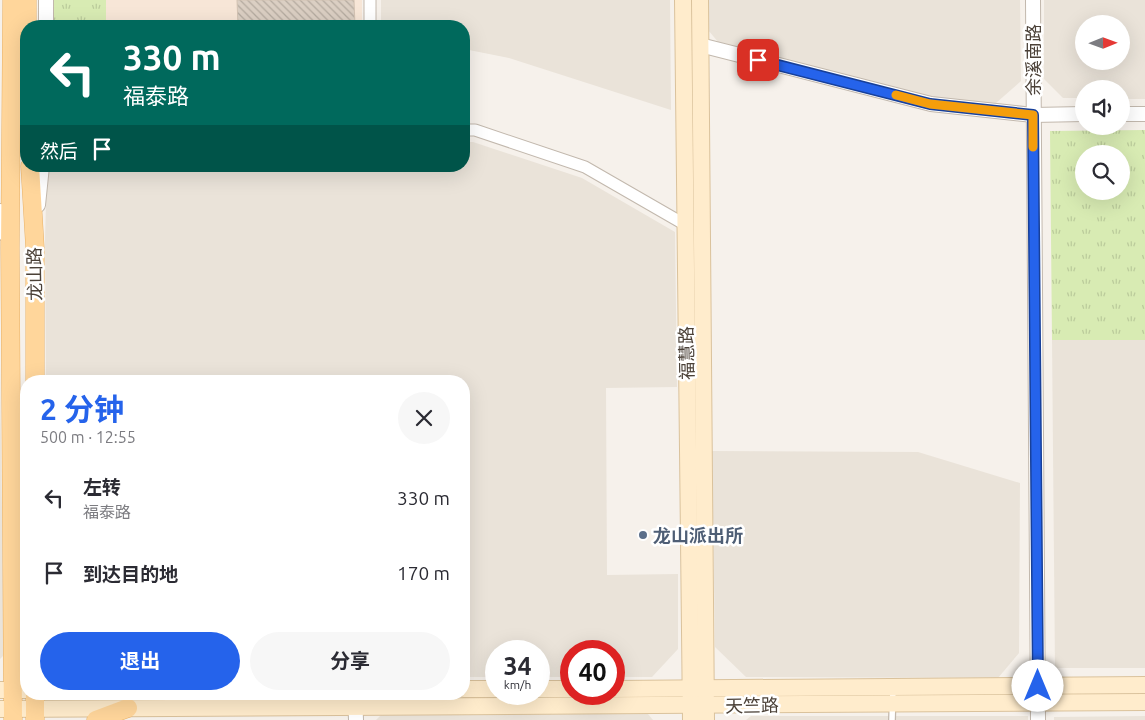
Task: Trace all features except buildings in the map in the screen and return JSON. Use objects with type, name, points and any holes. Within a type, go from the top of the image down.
[{"type":"main road","name":"龙山路","points":[[9,713],[13,690],[10,248],[12,0]]},
{"type":"main road","points":[[27,0],[27,20]]},
{"type":"main road","name":"福慧路","points":[[683,0],[684,224],[698,705]]},
{"type":"main road","name":"福慧路","points":[[698,705],[700,0]]},
{"type":"main road","name":"龙山路","points":[[30,172],[35,248],[35,375]]},
{"type":"main road","name":"天竺路","points":[[625,691],[698,705],[893,685],[1145,685]]},
{"type":"main road","points":[[470,688],[485,689]]},
{"type":"main road","name":"天竺路","points":[[9,713],[35,708],[1145,702]]},
{"type":"main road","points":[[96,720],[128,708]]},
{"type":"street","points":[[46,0],[46,20]]},
{"type":"street","points":[[370,0],[370,20]]},
{"type":"street","name":"余溪南路","points":[[1033,0],[1038,720]]},
{"type":"street","points":[[700,45],[930,104],[1033,115],[1075,114]]},
{"type":"street","points":[[1130,114],[1145,114]]},
{"type":"street","points":[[470,130],[476,130],[585,167],[684,224]]},
{"type":"street","points":[[35,248],[41,172]]},
{"type":"street","points":[[0,211],[10,248]]},
{"type":"lane","points":[[892,720],[893,685]]},
{"type":"shaded area","points":[[106,0],[362,0],[362,20],[106,20]]},
{"type":"shaded area","points":[[381,0],[670,0],[671,110],[509,58],[470,50],[470,20],[381,20]]},
{"type":"shaded area","points":[[708,0],[1020,0],[1021,81],[996,103],[929,97],[719,43],[708,30]]},
{"type":"shaded area","points":[[1044,0],[1145,0],[1145,99],[1130,99],[1130,80],[1075,80],[1075,98],[1063,98],[1044,79]]},
{"type":"shaded area","points":[[470,142],[473,142],[582,178],[675,232],[677,387],[606,388],[607,575],[678,574],[678,649],[652,677],[625,677],[625,640],[560,640],[560,677],[550,677],[550,640],[485,640],[485,677],[470,677],[470,375],[46,375],[45,240],[47,172],[470,172]]},
{"type":"shaded area","points":[[1052,340],[1145,340],[1145,668],[1055,668]]},
{"type":"shaded area","points":[[0,362],[4,655],[0,659]]},
{"type":"shaded area","points":[[712,451],[918,452],[1020,483],[1019,653],[998,678],[746,677],[715,647]]},
{"type":"shaded area","points":[[385,711],[648,714],[653,720],[376,720]]},
{"type":"shaded area","points":[[751,716],[1028,716],[1028,720],[746,720]]},
{"type":"shaded area","points":[[1145,716],[1145,720],[1054,720],[1054,717]]},
{"type":"green space","points":[[54,0],[106,0],[106,20],[54,20]]},
{"type":"green space","points":[[1130,130],[1145,130],[1145,340],[1052,340],[1050,131],[1075,131],[1075,135],[1130,135]]},
{"type":"slow traffic","points":[[896,95],[930,104],[1033,115],[1033,147]]},
{"type":"place","name":"龙山派出所","points":[[643,535]]},
{"type":"route","points":[[758,60],[930,104],[1033,115],[1038,686]]}]
